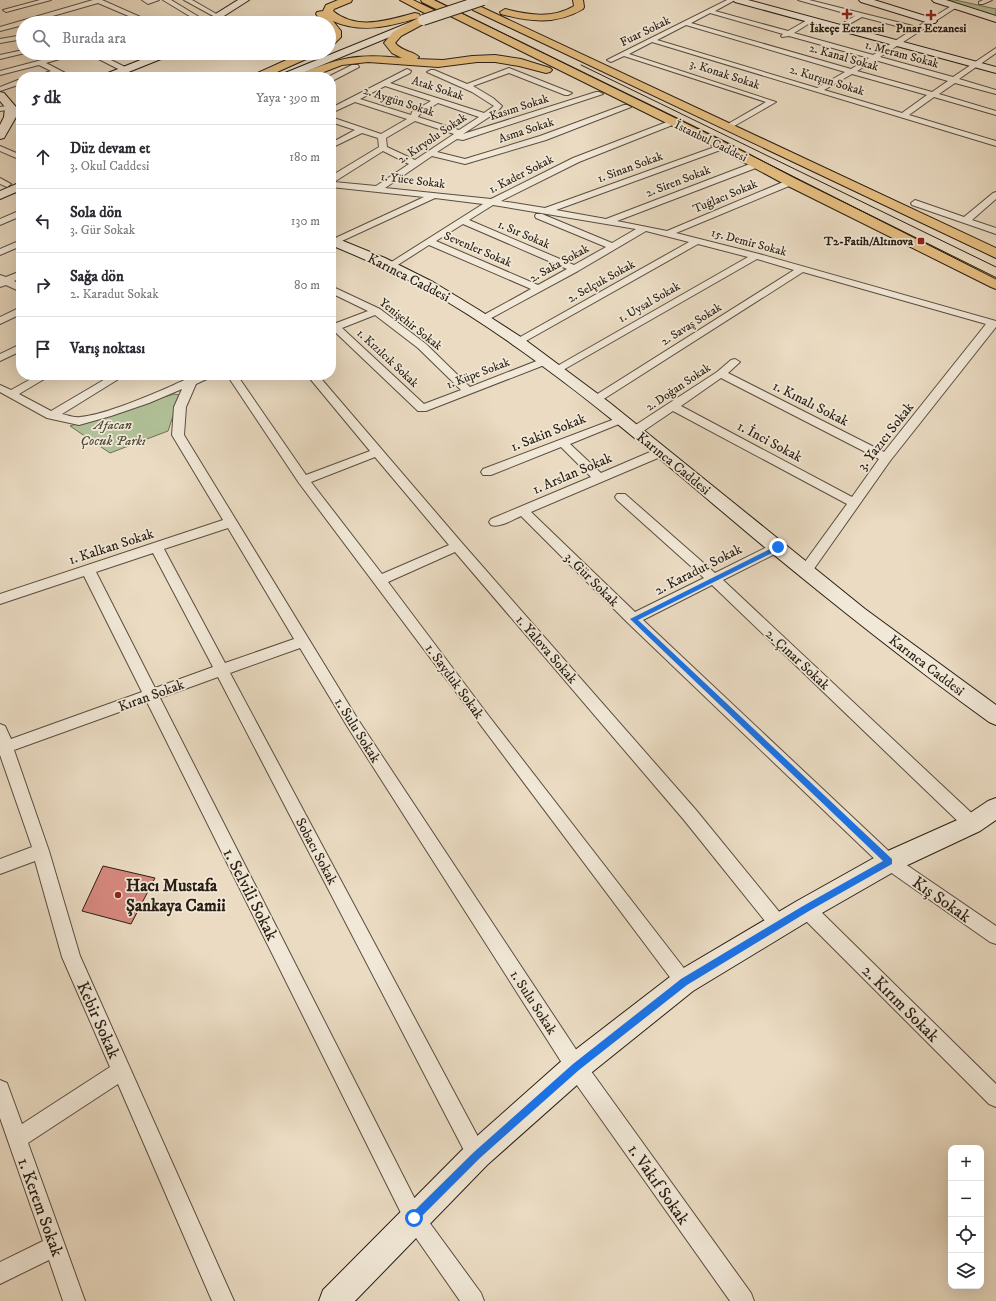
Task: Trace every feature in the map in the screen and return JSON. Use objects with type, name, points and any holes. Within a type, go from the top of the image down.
[{"type":"highway","points":[[322,16],[320,12],[323,6],[334,0]]},
{"type":"highway","points":[[332,16],[328,12],[330,7],[347,0]]},
{"type":"highway","points":[[399,0],[415,2],[466,31],[547,70],[628,107],[672,122]]},
{"type":"highway","points":[[475,0],[585,51]]},
{"type":"highway","points":[[491,8],[532,18],[558,17],[571,13],[579,7],[578,0]]},
{"type":"highway","name":"İstanbul Caddesi","points":[[415,2],[723,146],[791,182],[996,284]]},
{"type":"highway","name":"İstanbul Caddesi","points":[[460,2],[609,65],[729,127],[996,254]]},
{"type":"highway","points":[[566,26],[569,21],[588,10],[591,5]]},
{"type":"highway","points":[[336,19],[342,22],[362,25],[420,18]]},
{"type":"highway","points":[[420,18],[397,34],[388,43],[393,50],[405,56],[422,59],[445,58],[459,55],[469,50]]},
{"type":"highway","points":[[572,42],[609,65]]},
{"type":"highway","points":[[314,72],[343,61],[373,59],[440,64],[479,59],[498,59],[514,61],[547,70]]},
{"type":"highway","points":[[268,72],[296,60]]},
{"type":"main road","points":[[336,49],[460,2],[483,0]]},
{"type":"main road","points":[[738,0],[996,70]]},
{"type":"main road","points":[[864,0],[932,21]]},
{"type":"main road","points":[[938,0],[959,3],[985,2],[996,6]]},
{"type":"main road","points":[[217,16],[239,1]]},
{"type":"main road","points":[[959,3],[996,18]]},
{"type":"main road","points":[[336,54],[420,18]]},
{"type":"main road","points":[[121,72],[150,60]]},
{"type":"main road","points":[[281,72],[309,60]]},
{"type":"main road","points":[[296,72],[323,60]]},
{"type":"main road","points":[[0,95],[10,109],[0,136]]},
{"type":"main road","points":[[2,184],[16,180]]},
{"type":"main road","points":[[0,195],[16,188]]},
{"type":"main road","name":"Karınca Caddesi","points":[[336,243],[390,266],[438,290],[484,319],[635,431],[882,632],[996,716]]},
{"type":"main road","points":[[334,1301],[477,1155],[576,1067],[684,982],[806,909],[889,862],[972,824],[996,808]]},
{"type":"street","points":[[6,10],[48,0]]},
{"type":"street","points":[[147,1],[156,0]]},
{"type":"street","points":[[166,0],[194,16]]},
{"type":"street","points":[[187,0],[217,16]]},
{"type":"street","name":"Fuar Sokak","points":[[609,65],[624,54],[732,0]]},
{"type":"street","points":[[801,0],[919,30]]},
{"type":"street","points":[[48,16],[97,1],[134,16]]},
{"type":"street","points":[[819,90],[874,58],[959,3]]},
{"type":"street","points":[[0,5],[16,19]]},
{"type":"street","name":"1. Meram Sokak","points":[[709,11],[996,92]]},
{"type":"street","points":[[840,27],[861,15]]},
{"type":"street","points":[[766,46],[811,20]]},
{"type":"street","name":"2. Kanal Sokak","points":[[685,23],[996,113]]},
{"type":"street","points":[[0,29],[16,25]]},
{"type":"street","points":[[0,42],[16,39]]},
{"type":"street","name":"2. Kurşun Sokak","points":[[651,40],[992,143]]},
{"type":"street","points":[[903,116],[996,50]]},
{"type":"street","points":[[0,57],[16,54]]},
{"type":"street","name":"3. Konak Sokak","points":[[624,54],[772,102],[729,127]]},
{"type":"street","points":[[0,73],[52,60]]},
{"type":"street","points":[[106,60],[127,70]]},
{"type":"street","points":[[41,63],[57,71]]},
{"type":"street","points":[[336,76],[355,67]]},
{"type":"street","points":[[431,72],[467,86],[509,70],[568,93]]},
{"type":"street","points":[[336,108],[407,71]]},
{"type":"street","name":"Atak Sokak","points":[[384,83],[485,116]]},
{"type":"street","points":[[0,89],[16,84]]},
{"type":"street","name":"2. Kıryolu Sokak","points":[[379,188],[416,164],[498,106],[490,99],[467,86]]},
{"type":"street","name":"Kasım Sokak","points":[[446,143],[599,94]]},
{"type":"street","name":"2. Aygün Sokak","points":[[354,99],[460,133]]},
{"type":"street","points":[[336,121],[382,137],[414,118],[415,114],[438,100]]},
{"type":"street","name":"Asma Sokak","points":[[430,154],[465,162],[543,138],[628,107]]},
{"type":"street","name":"1. Kader Sokak","points":[[390,266],[492,202],[576,160],[672,122]]},
{"type":"street","points":[[336,143],[361,130]]},
{"type":"street","points":[[992,143],[996,136]]},
{"type":"street","points":[[382,137],[383,148]]},
{"type":"street","name":"1. Sinan Sokak","points":[[546,211],[723,146]]},
{"type":"street","points":[[0,148],[16,156]]},
{"type":"street","points":[[383,148],[416,164]]},
{"type":"street","points":[[336,177],[383,148]]},
{"type":"street","name":"2. Siren Sokak","points":[[607,221],[758,164]]},
{"type":"street","name":"Tuğlacı Sokak","points":[[669,233],[791,182]]},
{"type":"street","name":"1. Yüce Sokak","points":[[336,184],[379,188],[492,202]]},
{"type":"street","points":[[336,239],[435,195]]},
{"type":"street","points":[[966,220],[996,195]]},
{"type":"street","name":"15. Demir Sokak","points":[[492,202],[669,233],[994,323]]},
{"type":"street","points":[[915,203],[996,231]]},
{"type":"street","points":[[517,206],[613,247]]},
{"type":"street","points":[[0,222],[16,215]]},
{"type":"street","name":"1. Sır Sokak","points":[[463,221],[576,269]]},
{"type":"street","name":"2. Saka Sokak","points":[[484,319],[576,269],[646,228]]},
{"type":"street","name":"2. Selçuk Sokak","points":[[517,343],[697,241]]},
{"type":"street","name":"Sevenler Sokak","points":[[429,242],[539,289]]},
{"type":"street","points":[[0,252],[16,245]]},
{"type":"street","name":"1. Uysal Sokak","points":[[549,366],[756,256]]},
{"type":"street","name":"2. Savaş Sokak","points":[[595,400],[802,269]]},
{"type":"street","points":[[2,281],[16,276]]},
{"type":"street","points":[[2,281],[16,287]]},
{"type":"street","name":"Yenişehir Sokak","points":[[336,292],[376,311],[422,346],[468,391]]},
{"type":"street","points":[[336,327],[376,311]]},
{"type":"street","points":[[0,321],[16,313]]},
{"type":"street","name":"3. Yazıcı Sokak","points":[[806,570],[886,458],[994,323]]},
{"type":"street","name":"1. Kızılcık Sokak","points":[[336,331],[422,409]]},
{"type":"street","points":[[0,358],[16,350]]},
{"type":"street","name":"2. Doğan Sokak","points":[[635,431],[721,374],[735,362]]},
{"type":"street","name":"1. Küpe Sokak","points":[[422,409],[468,391],[549,366]]},
{"type":"street","name":"1. Kınalı Sokak","points":[[721,374],[886,458]]},
{"type":"street","points":[[11,394],[37,380]]},
{"type":"street","points":[[51,416],[112,380]]},
{"type":"street","points":[[0,388],[51,416],[79,421],[145,401],[185,380]]},
{"type":"street","name":"1. Sulu Sokak","points":[[190,380],[180,407],[178,435],[352,722],[576,1067]]},
{"type":"street","name":"1. Sayduk Sokak","points":[[235,380],[303,480],[684,982]]},
{"type":"street","name":"1. Yalova Sokak","points":[[316,380],[457,546],[690,815],[779,925]]},
{"type":"street","name":"1. İnci Sokak","points":[[673,406],[854,503]]},
{"type":"street","name":"1. Sakin Sokak","points":[[488,472],[620,420]]},
{"type":"street","points":[[562,442],[599,478]]},
{"type":"street","points":[[303,480],[378,452]]},
{"type":"street","name":"1. Arslan Sokak","points":[[495,522],[661,452]]},
{"type":"street","name":"2. Çınar Sokak","points":[[621,497],[714,579],[972,824]]},
{"type":"street","name":"3. Gür Sokak","points":[[522,510],[633,619],[889,862]]},
{"type":"street","name":"1. Kalkan Sokak","points":[[0,599],[231,522]]},
{"type":"street","points":[[380,580],[457,546]]},
{"type":"street","name":"Sobacı Sokak","points":[[157,547],[477,1155]]},
{"type":"street","name":"2. Karadut Sokak","points":[[633,619],[778,547]]},
{"type":"street","name":"1. Selvili Sokak","points":[[88,570],[414,1218],[473,1301]]},
{"type":"street","name":"Kıran Sokak","points":[[3,748],[303,641]]},
{"type":"street","name":"Kebir Sokak","points":[[0,730],[3,748],[41,851],[71,957],[223,1301]]},
{"type":"street","points":[[0,867],[41,851]]},
{"type":"street","name":"Kış Sokak","points":[[889,862],[996,936]]},
{"type":"street","name":"2. Kırım Sokak","points":[[806,909],[996,1097]]},
{"type":"street","name":"1. Vakıf Sokak","points":[[576,1067],[743,1301]]},
{"type":"street","points":[[16,1139],[122,1071]]},
{"type":"street","name":"1. Kerem Sokak","points":[[0,1090],[74,1301]]},
{"type":"street","points":[[0,1273],[55,1246]]},
{"type":"green space","points":[[945,0],[955,0],[996,9],[996,16]]},
{"type":"green space","name":"Afacan Çocuk Parkı","points":[[174,394],[180,395],[168,431],[110,453],[70,426]]},
{"type":"building","name":"Hacı Mustafa Şankaya Camii","points":[[103,866],[155,878],[131,924],[82,911]]},
{"type":"tram line","points":[[435,0],[729,144],[996,279]]},
{"type":"tram line","points":[[581,65],[996,267]]},
{"type":"place","name":"İskeçe Eczanesi","points":[[847,14]]},
{"type":"place","name":"Pınar Eczanesi","points":[[931,15]]},
{"type":"place","name":"T2-Fatih/Altınova","points":[[921,241]]},
{"type":"place","name":"Hacı Mustafa Şankaya Camii","points":[[118,895]]},
{"type":"route","points":[[414,1218],[477,1155],[576,1067],[684,982],[806,909],[889,862],[633,619],[778,547]]}]
